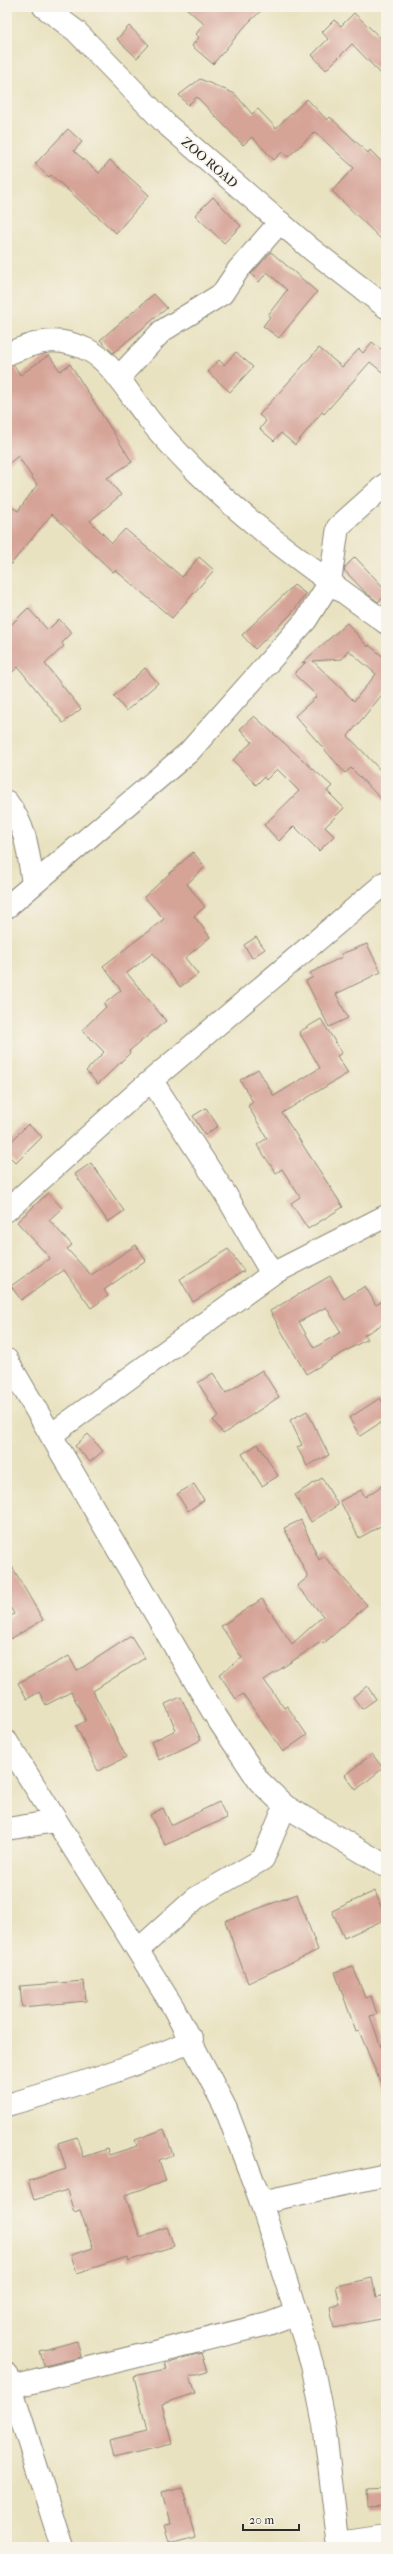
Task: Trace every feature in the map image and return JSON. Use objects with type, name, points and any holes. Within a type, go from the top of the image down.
[{"type":"street","name":"ZOO ROAD","points":[[44,7],[76,31],[166,124],[280,222],[386,307]]},
{"type":"street","points":[[119,377],[162,331],[222,294],[238,270],[280,222]]},
{"type":"street","points":[[7,354],[31,345],[65,340],[90,351],[119,377],[144,414],[199,474],[276,542],[386,623]]},
{"type":"street","points":[[7,907],[189,752],[306,620],[330,582],[338,527],[386,484]]},
{"type":"street","points":[[7,802],[20,818],[27,845],[33,884]]},
{"type":"street","points":[[9,1204],[152,1081],[383,891]]},
{"type":"street","points":[[152,1081],[226,1195],[272,1274]]},
{"type":"street","points":[[50,1435],[272,1274],[386,1216]]},
{"type":"street","points":[[7,1360],[212,1712],[259,1781],[285,1806],[386,1866]]},
{"type":"street","points":[[7,1742],[138,1950],[192,2040],[226,2109],[261,2202],[312,2364],[324,2424],[339,2545],[386,2535]]},
{"type":"street","points":[[138,1950],[196,1898],[263,1858],[285,1806]]},
{"type":"street","points":[[7,1829],[56,1821]]},
{"type":"street","points":[[7,2105],[156,2056],[192,2040]]},
{"type":"street","points":[[261,2202],[386,2175]]},
{"type":"street","points":[[62,2547],[9,2380],[268,2324],[297,2313]]},
{"type":"building","points":[[185,7],[265,7],[247,24],[213,64],[192,46],[199,37],[196,34],[204,24]]},
{"type":"building","points":[[354,13],[386,43],[386,79],[352,44],[326,70],[312,55],[328,39],[322,32],[334,20],[341,26]]},
{"type":"building","points":[[129,26],[149,45],[137,58],[117,39]]},
{"type":"building","points":[[200,79],[235,94],[252,114],[258,109],[276,128],[307,99],[327,120],[330,117],[368,153],[370,150],[386,166],[386,244],[332,191],[354,168],[315,132],[288,157],[282,152],[274,160],[252,137],[243,145],[197,97],[188,105],[179,95]]},
{"type":"building","points":[[68,129],[82,142],[74,151],[99,173],[110,160],[149,195],[116,233],[51,175],[49,177],[35,164]]},
{"type":"building","points":[[213,197],[241,226],[224,243],[195,215]]},
{"type":"building","points":[[271,252],[317,292],[279,338],[263,326],[270,317],[268,315],[287,290],[267,272],[259,282],[251,274]]},
{"type":"building","points":[[154,294],[167,308],[113,353],[100,340]]},
{"type":"building","points":[[372,342],[386,353],[386,375],[370,362],[324,414],[322,412],[295,445],[281,433],[274,441],[260,429],[266,421],[259,415],[319,348],[342,367],[359,349],[363,353]]},
{"type":"building","points":[[236,352],[253,367],[230,392],[208,372],[219,360],[224,365]]},
{"type":"building","points":[[49,355],[60,371],[70,364],[132,462],[107,478],[121,495],[90,521],[112,543],[125,529],[182,577],[199,557],[214,570],[172,618],[115,570],[113,572],[52,514],[7,569],[7,504],[18,511],[37,485],[18,456],[7,465],[7,366],[14,365],[20,375]]},
{"type":"building","points":[[355,557],[386,590],[386,595],[378,602],[365,592],[344,570]]},
{"type":"building","points":[[294,585],[306,594],[291,614],[255,649],[242,635]]},
{"type":"building","points":[[28,608],[48,630],[59,619],[72,633],[62,643],[64,646],[45,664],[81,709],[63,723],[18,667],[7,677],[7,629]]},
{"type":"building","points":[[347,623],[368,647],[369,645],[386,659],[386,690],[348,736],[386,776],[386,804],[351,768],[345,773],[295,716],[317,696],[294,674],[306,662],[302,663]],"holes":[[[348,650],[376,674],[354,701],[313,661],[342,659]]]},
{"type":"building","points":[[145,668],[158,683],[126,711],[114,696]]},
{"type":"building","points":[[254,716],[332,786],[327,791],[344,808],[325,827],[334,836],[319,851],[294,826],[279,841],[264,825],[299,791],[277,769],[266,780],[264,777],[256,785],[233,760],[252,742],[240,729]]},
{"type":"building","points":[[193,852],[205,867],[187,884],[205,907],[194,916],[210,937],[185,958],[198,974],[180,987],[153,953],[127,973],[166,1021],[129,1051],[130,1053],[98,1084],[86,1071],[104,1052],[82,1030],[106,1007],[104,1004],[121,990],[103,966],[164,919],[144,897]]},
{"type":"building","points":[[256,937],[265,949],[252,958],[244,945]]},
{"type":"building","points":[[367,944],[381,972],[336,994],[348,1018],[329,1027],[306,981],[313,977],[310,973],[342,957],[341,954]]},
{"type":"building","points":[[321,1019],[342,1053],[337,1056],[348,1073],[282,1113],[343,1207],[308,1229],[291,1203],[300,1197],[282,1169],[276,1173],[257,1145],[267,1138],[248,1106],[253,1102],[240,1080],[258,1069],[274,1096],[320,1068],[299,1032]]},
{"type":"building","points":[[206,1108],[218,1126],[205,1135],[193,1116]]},
{"type":"building","points":[[28,1124],[42,1137],[16,1163],[7,1154],[7,1146]]},
{"type":"building","points":[[91,1163],[124,1211],[108,1222],[75,1174]]},
{"type":"building","points":[[48,1193],[62,1208],[49,1220],[72,1245],[67,1249],[91,1275],[136,1245],[146,1260],[104,1290],[108,1296],[91,1308],[64,1270],[21,1300],[11,1286],[50,1258],[17,1222]]},
{"type":"building","points":[[228,1249],[244,1271],[193,1302],[180,1279]]},
{"type":"building","points":[[330,1276],[344,1299],[365,1286],[376,1305],[386,1299],[386,1322],[364,1335],[367,1339],[306,1374],[270,1311]],"holes":[[[326,1307],[341,1332],[314,1348],[299,1322]]]},
{"type":"building","points":[[262,1370],[279,1397],[223,1434],[213,1420],[219,1416],[198,1383],[213,1373],[226,1393]]},
{"type":"building","points":[[380,1398],[386,1408],[386,1419],[360,1436],[349,1418]]},
{"type":"building","points":[[307,1411],[329,1455],[307,1466],[297,1447],[302,1445],[290,1420]]},
{"type":"building","points":[[88,1434],[103,1451],[90,1462],[75,1446]]},
{"type":"building","points":[[258,1444],[278,1476],[262,1486],[242,1454]]},
{"type":"building","points":[[322,1478],[338,1505],[311,1522],[295,1495]]},
{"type":"building","points":[[386,1483],[386,1523],[359,1538],[340,1501],[361,1490],[365,1497]]},
{"type":"building","points":[[194,1484],[204,1500],[188,1511],[177,1494]]},
{"type":"building","points":[[301,1520],[319,1560],[324,1556],[367,1605],[323,1644],[321,1642],[264,1680],[284,1708],[287,1706],[307,1735],[283,1752],[243,1694],[236,1699],[219,1674],[242,1658],[221,1626],[262,1599],[292,1644],[323,1616],[297,1586],[308,1577],[284,1528]]},
{"type":"building","points":[[7,1558],[43,1620],[7,1641],[7,1619],[14,1614],[7,1601]]},
{"type":"building","points":[[131,1636],[145,1658],[93,1691],[126,1757],[98,1771],[76,1726],[86,1721],[71,1692],[46,1705],[39,1692],[27,1699],[18,1683],[69,1656],[77,1671]]},
{"type":"building","points":[[367,1686],[376,1699],[362,1709],[353,1697]]},
{"type":"building","points":[[181,1697],[201,1740],[159,1760],[151,1742],[176,1730],[165,1704]]},
{"type":"building","points":[[372,1754],[383,1768],[356,1790],[345,1775]]},
{"type":"building","points":[[219,1802],[227,1818],[165,1845],[150,1815],[163,1808],[171,1825]]},
{"type":"building","points":[[375,1891],[386,1919],[344,1938],[332,1911]]},
{"type":"building","points":[[297,1894],[318,1950],[248,1983],[225,1921]]},
{"type":"building","points":[[353,1966],[365,1998],[371,1996],[377,2014],[370,2016],[381,2047],[386,2045],[386,2096],[359,2031],[356,2032],[335,1972]]},
{"type":"building","points":[[84,1981],[86,2001],[22,2007],[20,1986]]},
{"type":"building","points":[[164,2129],[173,2155],[159,2160],[166,2181],[125,2195],[140,2237],[167,2227],[174,2246],[128,2261],[127,2257],[77,2273],[71,2255],[93,2248],[80,2210],[74,2212],[67,2190],[34,2200],[28,2181],[66,2169],[58,2143],[77,2137],[83,2157],[107,2149],[109,2155],[137,2146],[135,2140]]},
{"type":"building","points":[[372,2278],[376,2297],[386,2295],[386,2318],[334,2328],[330,2307],[340,2304],[336,2286]]},
{"type":"building","points":[[77,2341],[81,2357],[44,2366],[40,2351]]},
{"type":"building","points":[[201,2353],[207,2371],[190,2376],[196,2393],[162,2404],[172,2444],[113,2458],[109,2440],[147,2431],[134,2376],[167,2369],[165,2363]]},
{"type":"building","points":[[182,2487],[195,2535],[170,2542],[165,2524],[170,2523],[162,2492]]},
{"type":"building","points":[[386,2489],[386,2507],[368,2508],[367,2490]]}]
